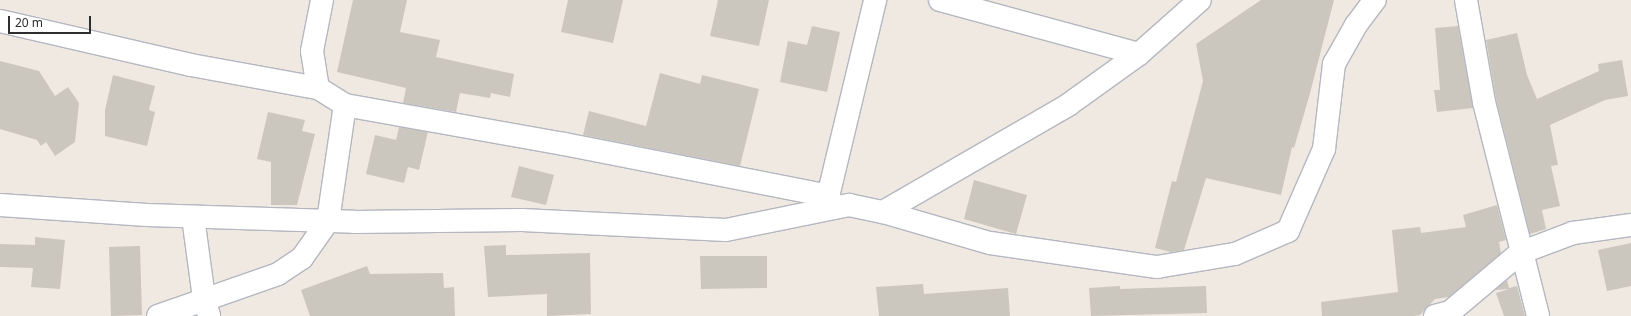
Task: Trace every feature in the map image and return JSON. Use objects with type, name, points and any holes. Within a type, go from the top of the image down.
[{"type":"street","points":[[318,88],[312,51],[322,0]]},
{"type":"street","points":[[827,203],[875,0]]},
{"type":"street","points":[[940,0],[1139,54]]},
{"type":"street","points":[[883,212],[1068,105],[1139,54],[1200,0]]},
{"type":"street","points":[[0,21],[191,65],[318,88],[345,105],[564,144],[827,203],[848,204],[883,212],[990,243],[1158,267],[1234,254],[1288,231],[1324,149],[1334,64],[1356,25],[1376,0]]},
{"type":"street","points":[[1466,0],[1484,102],[1520,253],[1538,316]]},
{"type":"street","points":[[158,316],[207,307],[278,274],[302,258],[328,221],[345,105]]},
{"type":"street","points":[[0,205],[193,217],[328,221],[522,220],[726,230],[827,203]]},
{"type":"street","points":[[193,217],[207,307]]},
{"type":"street","points":[[1435,316],[1450,312],[1520,253],[1573,233],[1631,225]]},
{"type":"building","points":[[353,0],[407,0],[400,32],[440,40],[436,57],[514,74],[510,97],[491,93],[490,98],[460,93],[456,112],[403,103],[406,88],[337,72]]},
{"type":"building","points":[[568,0],[623,0],[613,43],[561,32]]},
{"type":"building","points":[[718,0],[769,0],[759,46],[710,36]]},
{"type":"building","points":[[1261,0],[1334,0],[1309,97],[1294,148],[1292,147],[1281,195],[1206,178],[1184,250],[1171,252],[1155,248],[1172,181],[1176,182],[1203,81],[1196,44]]},
{"type":"building","points":[[812,26],[840,32],[827,92],[780,82],[788,41],[807,45]]},
{"type":"building","points":[[1458,26],[1473,108],[1437,112],[1434,90],[1440,90],[1435,28]]},
{"type":"building","points":[[1517,33],[1527,75],[1537,99],[1599,71],[1598,64],[1622,60],[1628,96],[1605,100],[1550,125],[1558,165],[1551,166],[1560,206],[1542,210],[1546,229],[1530,234],[1496,99],[1486,40]]},
{"type":"building","points":[[0,61],[39,71],[55,96],[68,87],[79,103],[75,142],[55,156],[46,142],[41,146],[37,140],[0,129]]},
{"type":"building","points":[[660,73],[700,84],[702,75],[759,89],[740,166],[583,135],[589,111],[646,126]]},
{"type":"building","points":[[113,75],[155,86],[149,110],[155,112],[147,146],[105,136],[105,110]]},
{"type":"building","points":[[268,112],[305,120],[302,131],[315,134],[297,205],[271,205],[271,162],[257,159]]},
{"type":"building","points":[[399,127],[428,132],[419,170],[408,167],[404,183],[366,174],[375,135],[396,140]]},
{"type":"building","points":[[519,166],[554,175],[546,205],[511,197]]},
{"type":"building","points":[[974,180],[1027,195],[1016,234],[964,219]]},
{"type":"building","points":[[1497,205],[1506,240],[1499,242],[1501,253],[1449,297],[1435,299],[1420,315],[1414,316],[1322,316],[1321,302],[1398,292],[1392,230],[1420,227],[1421,233],[1466,227],[1463,215]]},
{"type":"building","points":[[35,237],[65,240],[60,289],[31,287],[33,268],[0,267],[0,244],[35,245]]},
{"type":"building","points":[[1631,243],[1631,286],[1607,291],[1598,250]]},
{"type":"building","points":[[506,245],[506,255],[590,253],[591,314],[547,316],[547,294],[488,297],[484,246]]},
{"type":"building","points":[[140,246],[142,315],[111,316],[109,247]]},
{"type":"building","points":[[700,256],[767,256],[767,288],[701,289]]},
{"type":"building","points":[[367,266],[370,274],[443,273],[444,288],[454,287],[455,316],[310,316],[301,290]]},
{"type":"building","points":[[1507,280],[1509,288],[1517,286],[1525,316],[1504,316],[1496,293],[1509,289],[1495,290]]},
{"type":"building","points":[[923,284],[924,294],[1008,288],[1010,316],[879,316],[876,287]]},
{"type":"building","points":[[1120,286],[1120,289],[1206,286],[1207,313],[1091,316],[1089,288]]}]
